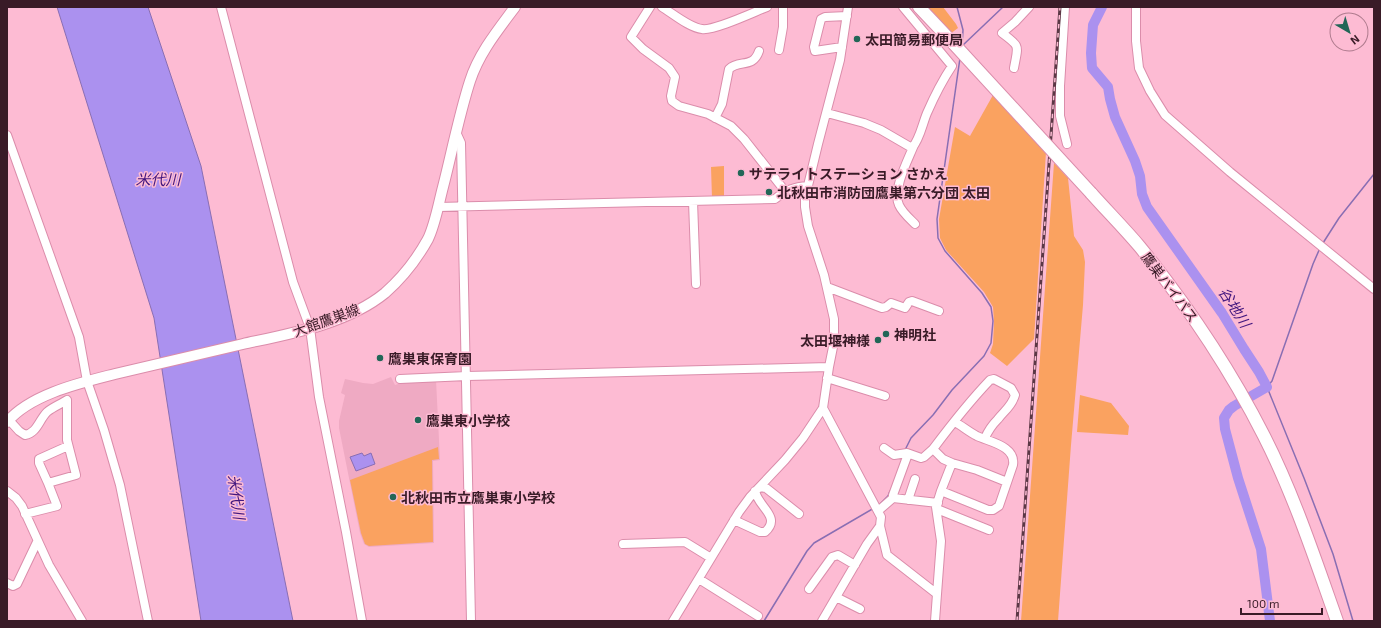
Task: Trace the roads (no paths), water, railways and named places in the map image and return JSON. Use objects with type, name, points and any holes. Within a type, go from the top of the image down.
[{"type":"highway","name":"鷹巣バイパス","points":[[919,7],[1140,247],[1194,318],[1250,410],[1275,458],[1300,519],[1337,621]]},
{"type":"main road","name":"大館鷹巣線","points":[[8,421],[21,409],[48,394],[92,380],[310,328],[341,318],[367,305],[384,294],[398,280],[414,260],[429,237],[438,207],[456,132],[474,71],[490,40],[516,7]]},
{"type":"street","points":[[221,7],[293,282],[310,328],[319,397],[362,621]]},
{"type":"street","points":[[650,7],[631,37],[643,49],[669,68],[675,78],[671,96],[672,101],[679,106],[708,114],[731,126],[744,139],[785,191]]},
{"type":"street","points":[[662,7],[694,27],[702,30],[725,24],[767,7]]},
{"type":"street","points":[[779,50],[783,27],[783,7]]},
{"type":"street","points":[[673,621],[734,520],[758,489],[803,438],[823,408],[834,342],[834,319],[828,288],[808,226],[804,207],[818,144],[840,60],[848,7]]},
{"type":"street","points":[[903,7],[952,66],[939,85],[898,186],[897,199],[899,206],[915,224]]},
{"type":"street","points":[[1014,68],[1018,47],[1016,43],[1002,33],[1016,22],[1029,7]]},
{"type":"street","points":[[1065,7],[1060,116],[1067,144]]},
{"type":"street","points":[[1136,7],[1136,41],[1139,68],[1150,91],[1165,115],[1230,172],[1374,290]]},
{"type":"street","points":[[842,47],[816,51],[814,47],[821,19],[825,17],[847,16]]},
{"type":"street","points":[[715,118],[722,104],[729,69],[731,66],[749,63],[757,57],[759,51]]},
{"type":"street","points":[[827,113],[864,123],[881,130],[912,148],[914,145]]},
{"type":"street","points":[[456,132],[461,143],[471,621]]},
{"type":"street","points":[[7,135],[79,337],[92,380],[104,430],[120,485],[148,621]]},
{"type":"street","points":[[438,207],[775,199],[785,191],[808,186]]},
{"type":"street","points":[[693,201],[696,284]]},
{"type":"street","points":[[828,288],[882,308],[891,302],[905,308],[909,302],[912,301],[939,312]]},
{"type":"street","points":[[400,379],[829,367]]},
{"type":"street","points":[[827,378],[885,396]]},
{"type":"street","points":[[884,448],[894,455],[906,454],[921,458],[924,457],[933,449],[969,402],[990,380],[994,379],[1011,388],[1015,395],[1013,402],[990,428],[985,438]]},
{"type":"street","points":[[8,421],[25,435],[29,434],[34,431],[46,413],[68,400],[66,433],[76,475],[48,484]]},
{"type":"street","points":[[823,408],[881,517],[880,526],[887,555],[937,594]]},
{"type":"street","points":[[941,491],[988,510],[993,510],[999,506],[1013,465],[1014,459],[1012,454],[1007,450],[974,434],[955,422]]},
{"type":"street","points":[[25,514],[57,506],[39,463],[39,459],[68,446]]},
{"type":"street","points":[[933,449],[943,458],[952,463],[977,470],[1007,482]]},
{"type":"street","points":[[893,498],[892,494],[906,454]]},
{"type":"street","points":[[935,621],[941,541],[937,506],[952,463]]},
{"type":"street","points":[[908,500],[915,479]]},
{"type":"street","points":[[758,489],[766,488],[799,514]]},
{"type":"street","points":[[734,520],[760,532],[765,532],[770,528],[770,516],[759,501],[758,489]]},
{"type":"street","points":[[7,491],[16,498],[49,566],[82,621]]},
{"type":"street","points":[[876,508],[893,498],[908,500],[937,506],[989,530]]},
{"type":"street","points":[[822,621],[854,565],[880,526]]},
{"type":"street","points":[[7,583],[13,586],[17,584],[37,542]]},
{"type":"street","points":[[623,544],[684,542],[711,558]]},
{"type":"street","points":[[809,589],[832,556],[838,555],[854,565]]},
{"type":"street","points":[[699,579],[758,616]]},
{"type":"street","points":[[836,597],[860,609]]},
{"type":"water","name":"米代川","points":[[57,7],[148,7],[201,166],[293,621],[201,621],[154,318]]},
{"type":"water","points":[[362,453],[364,456],[371,453],[375,464],[356,471],[350,457]]},
{"type":"waterway","points":[[957,7],[963,30],[962,46]]},
{"type":"waterway","points":[[962,46],[1003,7]]},
{"type":"waterway","name":"谷地川","points":[[1102,7],[1093,25],[1091,53],[1092,68],[1108,87],[1115,117],[1135,161],[1140,176],[1142,194],[1147,207],[1222,313],[1267,387],[1234,406],[1229,410],[1224,418],[1225,429],[1238,478],[1261,549],[1270,621]]},
{"type":"waterway","points":[[905,450],[911,438],[933,415],[952,390],[984,356],[991,343],[993,321],[991,307],[982,293],[945,251],[938,238],[937,219],[960,58]]},
{"type":"waterway","points":[[1323,243],[1339,218],[1374,174]]},
{"type":"waterway","points":[[1320,248],[1272,381],[1267,387],[1333,554],[1353,621]]},
{"type":"waterway","points":[[879,505],[888,496],[890,491]]},
{"type":"waterway","points":[[764,621],[807,551],[814,543],[874,508]]},
{"type":"railway","points":[[1017,621],[1060,7]]},
{"type":"place","name":"太田簡易郵便局","points":[[857,39]]},
{"type":"place","name":"サテライトステーション さかえ","points":[[741,173]]},
{"type":"place","name":"北秋田市消防団鷹巣第六分団 太田","points":[[769,192]]},
{"type":"place","name":"神明社","points":[[886,334]]},
{"type":"place","name":"太田堰神様","points":[[878,340]]},
{"type":"place","name":"鷹巣東保育園","points":[[380,358]]},
{"type":"place","name":"鷹巣東小学校","points":[[418,420]]},
{"type":"place","name":"北秋田市立鷹巣東小学校","points":[[393,497]]}]
